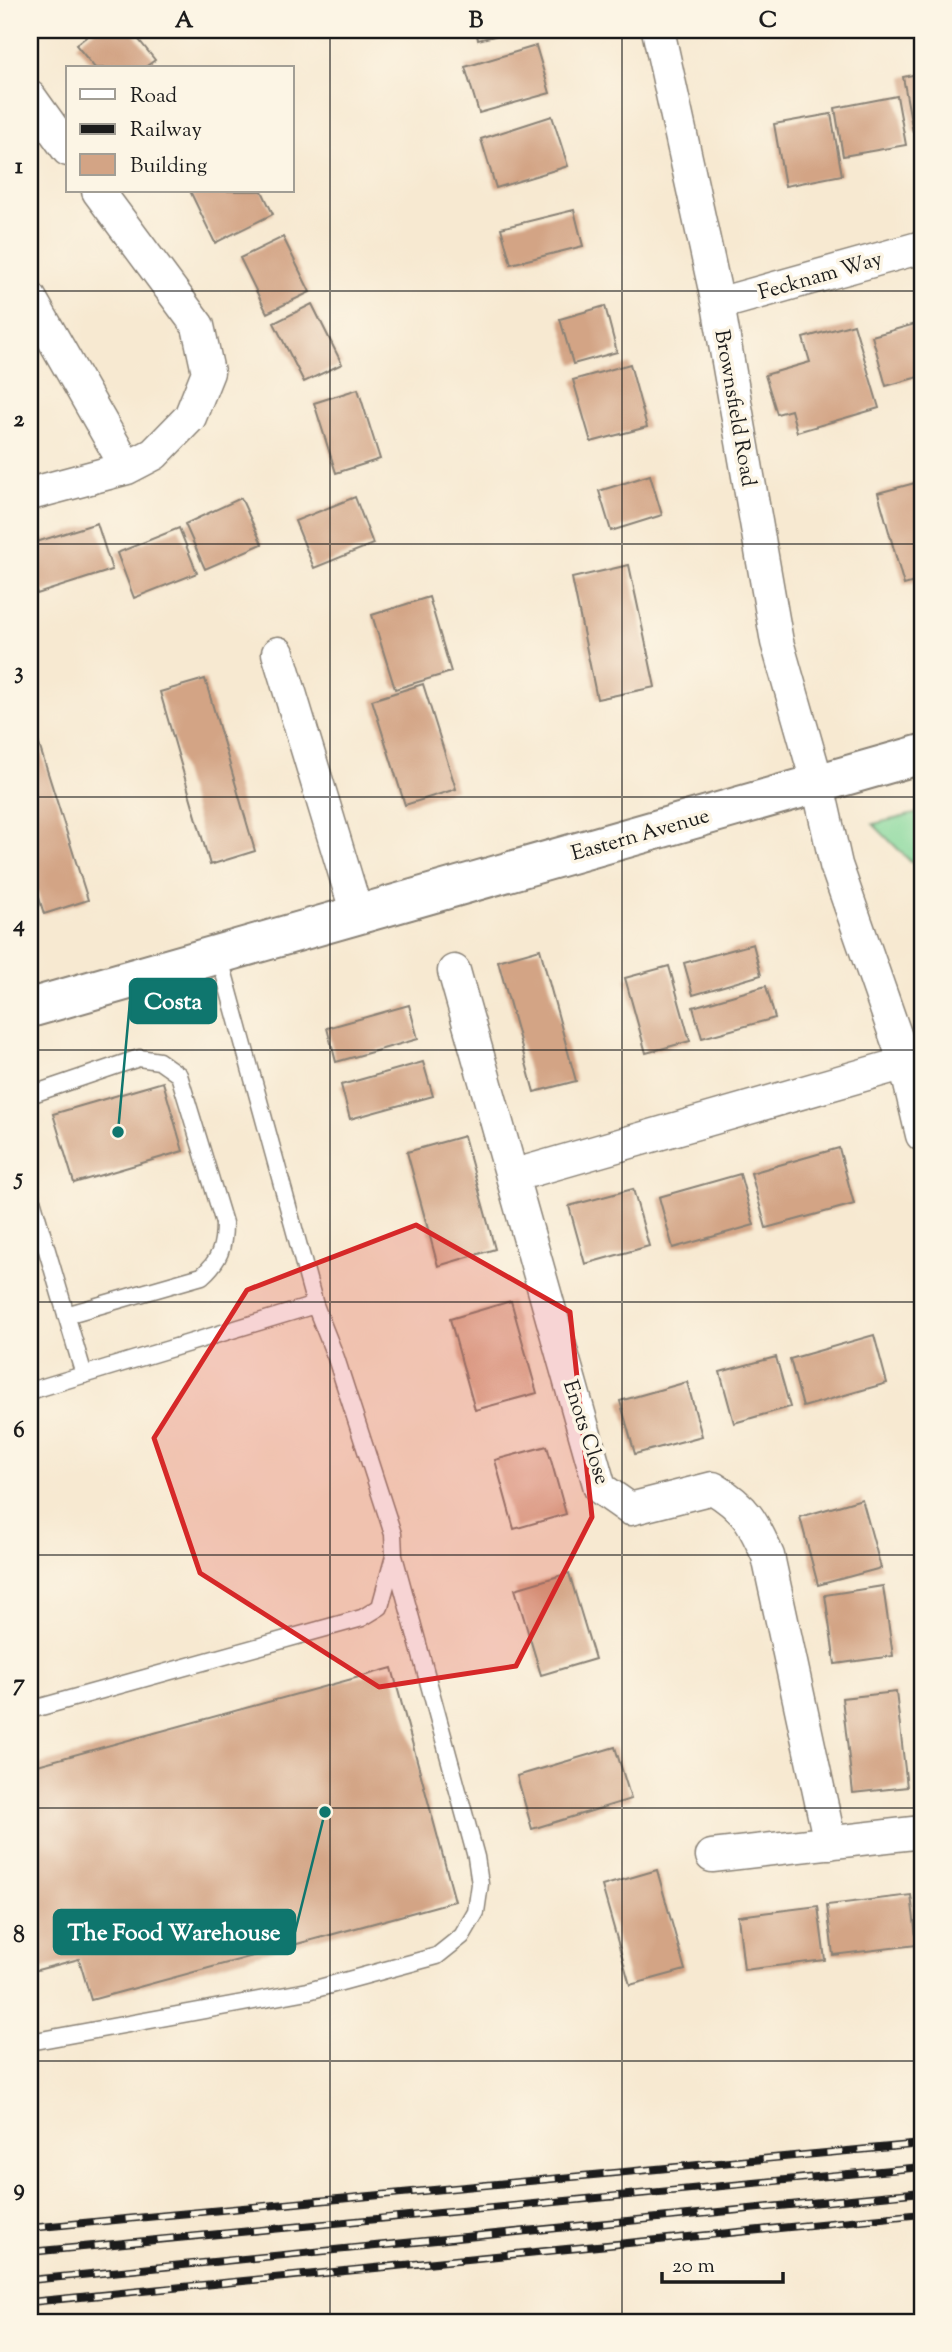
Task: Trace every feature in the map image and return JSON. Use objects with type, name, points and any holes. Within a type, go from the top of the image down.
[{"type":"highway","name":"Eastern Avenue","points":[[30,1008],[922,754]]},
{"type":"street","name":"Brownsfield Road","points":[[658,30],[718,304],[777,642],[818,785],[836,865],[905,1063],[922,1135]]},
{"type":"street","points":[[30,97],[66,147]]},
{"type":"street","points":[[30,494],[127,468],[153,454],[190,418],[208,373],[198,326],[100,192]]},
{"type":"street","name":"Fecknam Way","points":[[718,304],[922,247]]},
{"type":"street","points":[[30,298],[127,468]]},
{"type":"street","points":[[278,653],[357,914]]},
{"type":"street","name":"Enots Close","points":[[454,971],[600,1488],[630,1509],[713,1488],[738,1504],[753,1523],[768,1556],[830,1843]]},
{"type":"street","points":[[512,1176],[905,1063]]},
{"type":"street","points":[[712,1856],[922,1832]]},
{"type":"lane","points":[[30,2042],[308,1991],[437,1956],[462,1936],[476,1912],[480,1884],[477,1866],[394,1556],[393,1534],[336,1358],[315,1305],[219,955]]},
{"type":"lane","points":[[30,1095],[139,1058],[159,1061],[179,1075],[224,1223],[224,1241],[217,1262],[202,1276],[66,1315]]},
{"type":"lane","points":[[30,1193],[84,1375]]},
{"type":"lane","points":[[30,1391],[315,1305]]},
{"type":"lane","points":[[30,1710],[362,1618],[380,1607],[394,1556]]},
{"type":"highlighted area","points":[[416,1225],[570,1312],[592,1517],[516,1666],[379,1687],[200,1573],[154,1438],[247,1290]]},
{"type":"green space","points":[[922,812],[922,858],[911,862],[873,824]]},
{"type":"building","points":[[95,30],[131,30],[155,60],[147,66],[93,66],[76,45]]},
{"type":"building","points":[[476,30],[514,30],[515,31],[478,40]]},
{"type":"building","points":[[536,46],[550,93],[479,113],[465,67]]},
{"type":"building","points":[[922,73],[922,131],[913,132],[903,77]]},
{"type":"building","points":[[897,96],[906,145],[843,156],[835,108]]},
{"type":"building","points":[[831,114],[842,175],[785,186],[774,124]]},
{"type":"building","points":[[552,116],[568,166],[496,188],[481,139]]},
{"type":"building","points":[[190,192],[262,192],[273,214],[215,243]]},
{"type":"building","points":[[574,210],[583,246],[511,264],[501,228]]},
{"type":"building","points":[[283,237],[310,292],[267,313],[240,258]]},
{"type":"building","points":[[312,304],[342,364],[304,382],[274,323]]},
{"type":"building","points":[[605,306],[617,352],[573,364],[560,319]]},
{"type":"building","points":[[922,322],[922,376],[886,386],[872,336]]},
{"type":"building","points":[[854,324],[879,408],[797,432],[791,410],[777,414],[765,375],[810,362],[803,338]]},
{"type":"building","points":[[630,364],[647,427],[591,442],[573,380]]},
{"type":"building","points":[[358,389],[380,459],[336,473],[314,403]]},
{"type":"building","points":[[650,475],[662,515],[611,531],[599,491]]},
{"type":"building","points":[[922,481],[922,580],[904,585],[878,493]]},
{"type":"building","points":[[355,497],[373,544],[314,568],[295,521]]},
{"type":"building","points":[[241,498],[262,544],[205,569],[185,524]]},
{"type":"building","points":[[97,523],[112,570],[37,594],[30,572],[30,544]]},
{"type":"building","points":[[179,528],[197,573],[134,598],[117,553]]},
{"type":"building","points":[[629,565],[655,687],[597,699],[572,578]]},
{"type":"building","points":[[429,597],[451,672],[395,689],[372,615]]},
{"type":"building","points":[[205,679],[255,851],[210,865],[160,692]]},
{"type":"building","points":[[423,684],[456,789],[405,805],[372,700]]},
{"type":"building","points":[[30,716],[88,900],[44,914],[30,868]]},
{"type":"building","points":[[753,944],[761,975],[693,995],[684,963]]},
{"type":"building","points":[[540,949],[576,1081],[534,1092],[498,961]]},
{"type":"building","points":[[669,966],[690,1041],[646,1053],[625,978]]},
{"type":"building","points":[[766,986],[775,1018],[702,1038],[693,1007]]},
{"type":"building","points":[[409,1005],[418,1039],[336,1062],[327,1028]]},
{"type":"building","points":[[423,1062],[433,1096],[350,1119],[341,1085]]},
{"type":"building","points":[[163,1082],[183,1151],[74,1183],[53,1114]]},
{"type":"building","points":[[464,1136],[495,1249],[438,1266],[407,1152]]},
{"type":"building","points":[[839,1148],[854,1204],[766,1228],[751,1173]]},
{"type":"building","points":[[740,1174],[754,1225],[673,1248],[659,1197]]},
{"type":"building","points":[[633,1189],[649,1246],[585,1264],[569,1206]]},
{"type":"building","points":[[511,1301],[537,1393],[475,1410],[450,1319]]},
{"type":"building","points":[[874,1335],[887,1383],[803,1407],[790,1359]]},
{"type":"building","points":[[776,1357],[790,1407],[734,1423],[720,1372]]},
{"type":"building","points":[[687,1382],[702,1436],[635,1454],[620,1401]]},
{"type":"building","points":[[547,1446],[566,1514],[514,1529],[495,1460]]},
{"type":"building","points":[[862,1499],[881,1568],[818,1585],[800,1517]]},
{"type":"building","points":[[569,1573],[595,1659],[541,1675],[515,1589]]},
{"type":"building","points":[[883,1586],[893,1656],[835,1664],[825,1595]]},
{"type":"building","points":[[392,1668],[455,1901],[91,2000],[79,1959],[30,1972],[30,1767]]},
{"type":"building","points":[[896,1692],[907,1787],[853,1793],[842,1698]]},
{"type":"building","points":[[615,1747],[631,1799],[532,1829],[517,1776]]},
{"type":"building","points":[[657,1870],[685,1970],[630,1985],[602,1886]]},
{"type":"building","points":[[911,1895],[917,1945],[833,1955],[827,1905]]},
{"type":"building","points":[[818,1906],[825,1960],[744,1970],[738,1916]]},
{"type":"railway","points":[[30,2228],[922,2144]]},
{"type":"railway","points":[[30,2252],[922,2167]]},
{"type":"railway","points":[[30,2280],[922,2192]]},
{"type":"railway","points":[[30,2302],[922,2214]]},
{"type":"place","name":"Costa","points":[[118,1132]]},
{"type":"place","name":"The Food Warehouse","points":[[325,1812]]}]
